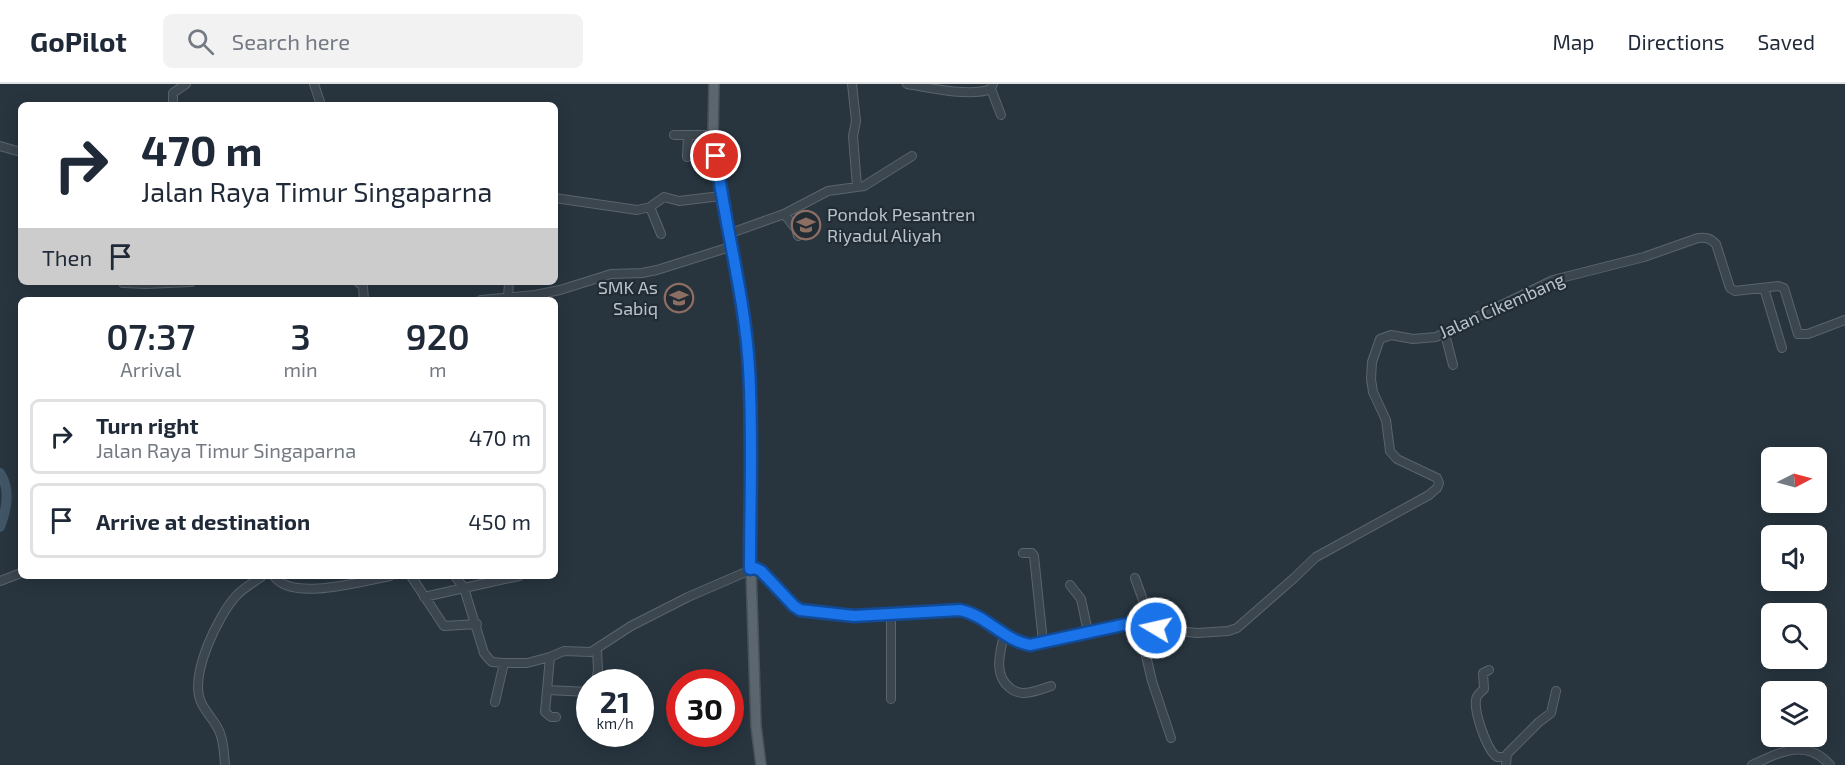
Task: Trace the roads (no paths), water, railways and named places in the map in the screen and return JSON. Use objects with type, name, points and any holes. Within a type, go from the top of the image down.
[{"type":"main road","points":[[714,84],[713,135],[721,196],[741,299],[749,368],[750,569],[756,726],[761,765]]},
{"type":"street","points":[[173,102],[173,93],[186,84]]},
{"type":"street","points":[[314,84],[320,102]]},
{"type":"street","points":[[852,84],[856,121],[853,136],[856,187]]},
{"type":"street","points":[[907,84],[969,92],[992,86],[1001,115]]},
{"type":"street","points":[[674,135],[713,135]]},
{"type":"street","points":[[687,157],[688,135]]},
{"type":"street","points":[[0,146],[18,151]]},
{"type":"street","points":[[728,234],[784,214],[828,191],[868,184],[912,156]]},
{"type":"street","points":[[558,199],[624,210],[644,209],[664,197],[679,201],[721,196]]},
{"type":"street","points":[[650,207],[661,234]]},
{"type":"street","points":[[784,214],[798,236]]},
{"type":"street","name":"Jalan Cikembang","points":[[750,569],[755,568],[761,571],[800,610],[841,615],[960,610],[969,612],[1004,635],[1030,645],[1141,621],[1197,633],[1228,631],[1237,628],[1316,556],[1437,489],[1439,483],[1437,478],[1397,459],[1390,450],[1386,420],[1373,392],[1372,362],[1380,339],[1391,335],[1413,339],[1436,337],[1553,280],[1644,257],[1698,238],[1712,240],[1716,244],[1730,288],[1735,291],[1778,286],[1784,288],[1798,334],[1808,334],[1845,320]]},
{"type":"street","points":[[509,285],[508,297],[560,290],[611,274],[657,270],[730,247]]},
{"type":"street","points":[[1764,288],[1782,348]]},
{"type":"street","points":[[1445,334],[1454,365]]},
{"type":"street","points":[[1023,553],[1032,553],[1034,556],[1043,642]]},
{"type":"street","points":[[457,579],[464,588],[477,624],[484,653],[492,662],[535,662],[564,651],[588,653],[631,626],[750,569]]},
{"type":"street","points":[[0,581],[18,574]]},
{"type":"street","points":[[1135,578],[1144,603],[1141,621]]},
{"type":"street","points":[[225,765],[220,731],[201,701],[198,681],[202,662],[216,629],[234,598],[258,579]]},
{"type":"street","points":[[276,579],[280,584],[288,587],[308,590],[372,579]]},
{"type":"street","points":[[413,579],[444,626],[477,624]]},
{"type":"street","points":[[424,597],[505,579]]},
{"type":"street","points":[[1070,585],[1081,599],[1088,632]]},
{"type":"street","points":[[891,614],[891,699]]},
{"type":"street","points":[[1156,625],[1155,630],[1143,642],[1152,681],[1171,738]]},
{"type":"street","points":[[1004,635],[998,660],[1005,683],[1013,690],[1023,693],[1051,686]]},
{"type":"street","points":[[597,649],[598,669]]},
{"type":"street","points":[[550,657],[545,712],[551,717],[556,717]]},
{"type":"street","points":[[495,702],[504,663]]},
{"type":"street","points":[[1489,670],[1483,673],[1484,689],[1478,695],[1476,703],[1483,734],[1492,753],[1497,758],[1506,761],[1539,722],[1548,717],[1553,707],[1556,691]]},
{"type":"street","points":[[548,690],[576,691]]},
{"type":"street","points":[[1752,765],[1788,751],[1802,749],[1814,752],[1830,765]]},
{"type":"waterway","points":[[0,473],[7,492],[0,527]]},
{"type":"place","name":"Pondok Pesantren Riyadul Aliyah","points":[[806,225]]},
{"type":"place","name":"SMK As Sabiq","points":[[679,298]]}]
